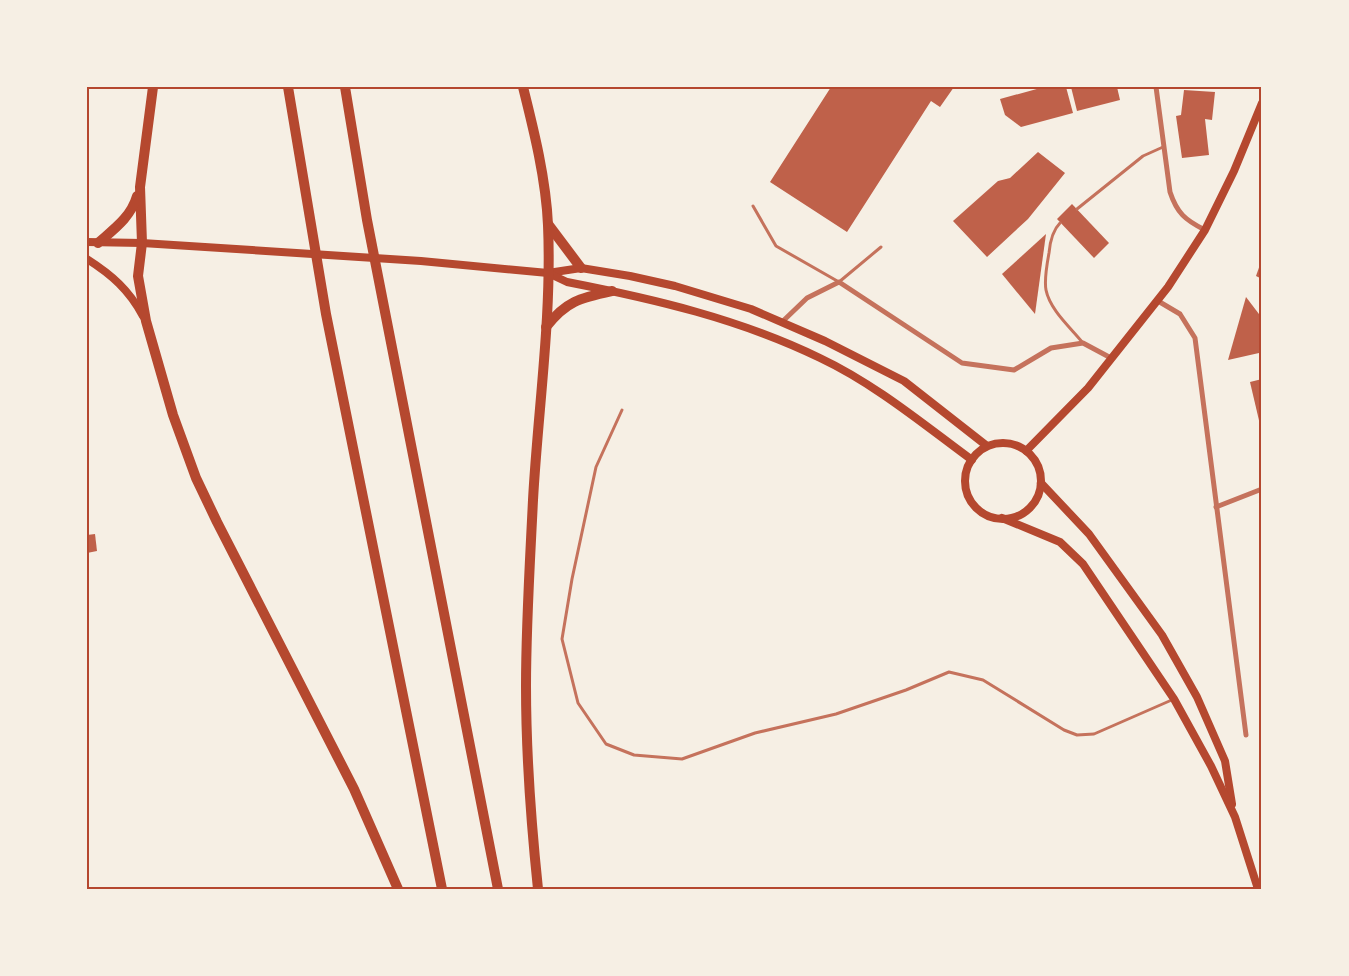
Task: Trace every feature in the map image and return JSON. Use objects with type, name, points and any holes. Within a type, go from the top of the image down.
[{"type":"highway","points":[[92,242],[120,224],[134,208],[140,187],[153,87]]},
{"type":"highway","points":[[288,87],[326,314],[442,889]]},
{"type":"highway","points":[[345,87],[371,243],[498,889]]},
{"type":"highway","points":[[522,87],[531,118],[548,223],[546,328],[534,476],[526,637],[528,750],[538,889]]},
{"type":"highway","points":[[140,187],[142,243],[138,276],[147,321],[173,415],[196,478],[354,789],[398,889]]},
{"type":"highway","points":[[548,223],[581,268]]},
{"type":"highway","points":[[546,328],[561,309],[570,303],[581,297],[612,291]]},
{"type":"main road","points":[[1026,450],[1088,388],[1158,301],[1185,263],[1205,230],[1234,171],[1260,113],[1262,103]]},
{"type":"main road","points":[[92,242],[142,243],[421,261],[548,273],[581,268],[675,286],[737,304],[782,322],[904,381],[987,447]]},
{"type":"main road","points":[[87,260],[121,283],[134,298],[147,321]]},
{"type":"main road","points":[[548,273],[567,282],[690,309],[774,338],[821,358],[876,390],[972,460]]},
{"type":"main road","points":[[1002,518],[1014,517],[1032,505],[1041,483],[1040,471],[1035,460],[1026,450],[1007,443],[987,447],[972,460],[967,470],[966,482],[973,503],[981,511],[991,516],[1002,518],[1059,542],[1083,564],[1174,699],[1211,766],[1235,817],[1258,889]]},
{"type":"main road","points":[[1041,483],[1089,534],[1162,635],[1197,697],[1225,761],[1235,817]]},
{"type":"street","points":[[1156,87],[1170,192],[1175,206],[1183,216],[1205,230]]},
{"type":"street","points":[[782,322],[807,298],[839,282],[962,363],[1014,370],[1051,348],[1083,343],[1111,358]]},
{"type":"street","points":[[1158,301],[1180,314],[1195,338],[1246,735]]},
{"type":"street","points":[[1216,507],[1262,489]]},
{"type":"lane","points":[[1077,209],[1143,156],[1164,146]]},
{"type":"lane","points":[[753,206],[776,246],[839,282],[881,247]]},
{"type":"lane","points":[[1060,223],[1051,240],[1045,289],[1056,309],[1083,343]]},
{"type":"lane","points":[[622,410],[596,467],[562,639],[578,702],[606,744],[634,755],[682,759],[755,733],[836,714],[906,690],[949,672],[983,680],[1077,735],[1094,734],[1174,699]]},
{"type":"building","points":[[831,87],[954,87],[940,107],[931,101],[847,232],[770,182]]},
{"type":"building","points":[[1044,87],[1066,87],[1073,113],[1021,127],[1005,115],[1000,99]]},
{"type":"building","points":[[1071,87],[1117,87],[1120,100],[1077,111]]},
{"type":"building","points":[[1184,90],[1215,92],[1212,120],[1205,119],[1209,155],[1182,158],[1176,116],[1181,115]]},
{"type":"building","points":[[1038,152],[1065,173],[1028,219],[987,257],[953,221],[998,181],[1010,178]]},
{"type":"building","points":[[1072,204],[1109,243],[1094,258],[1057,219]]},
{"type":"building","points":[[1046,234],[1035,314],[1002,274]]},
{"type":"building","points":[[1262,259],[1262,279],[1256,276]]},
{"type":"building","points":[[1246,297],[1262,318],[1262,341],[1259,353],[1228,360]]},
{"type":"building","points":[[1262,379],[1262,429],[1261,429],[1250,382]]},
{"type":"building","points":[[95,534],[97,551],[87,553],[87,535]]}]
